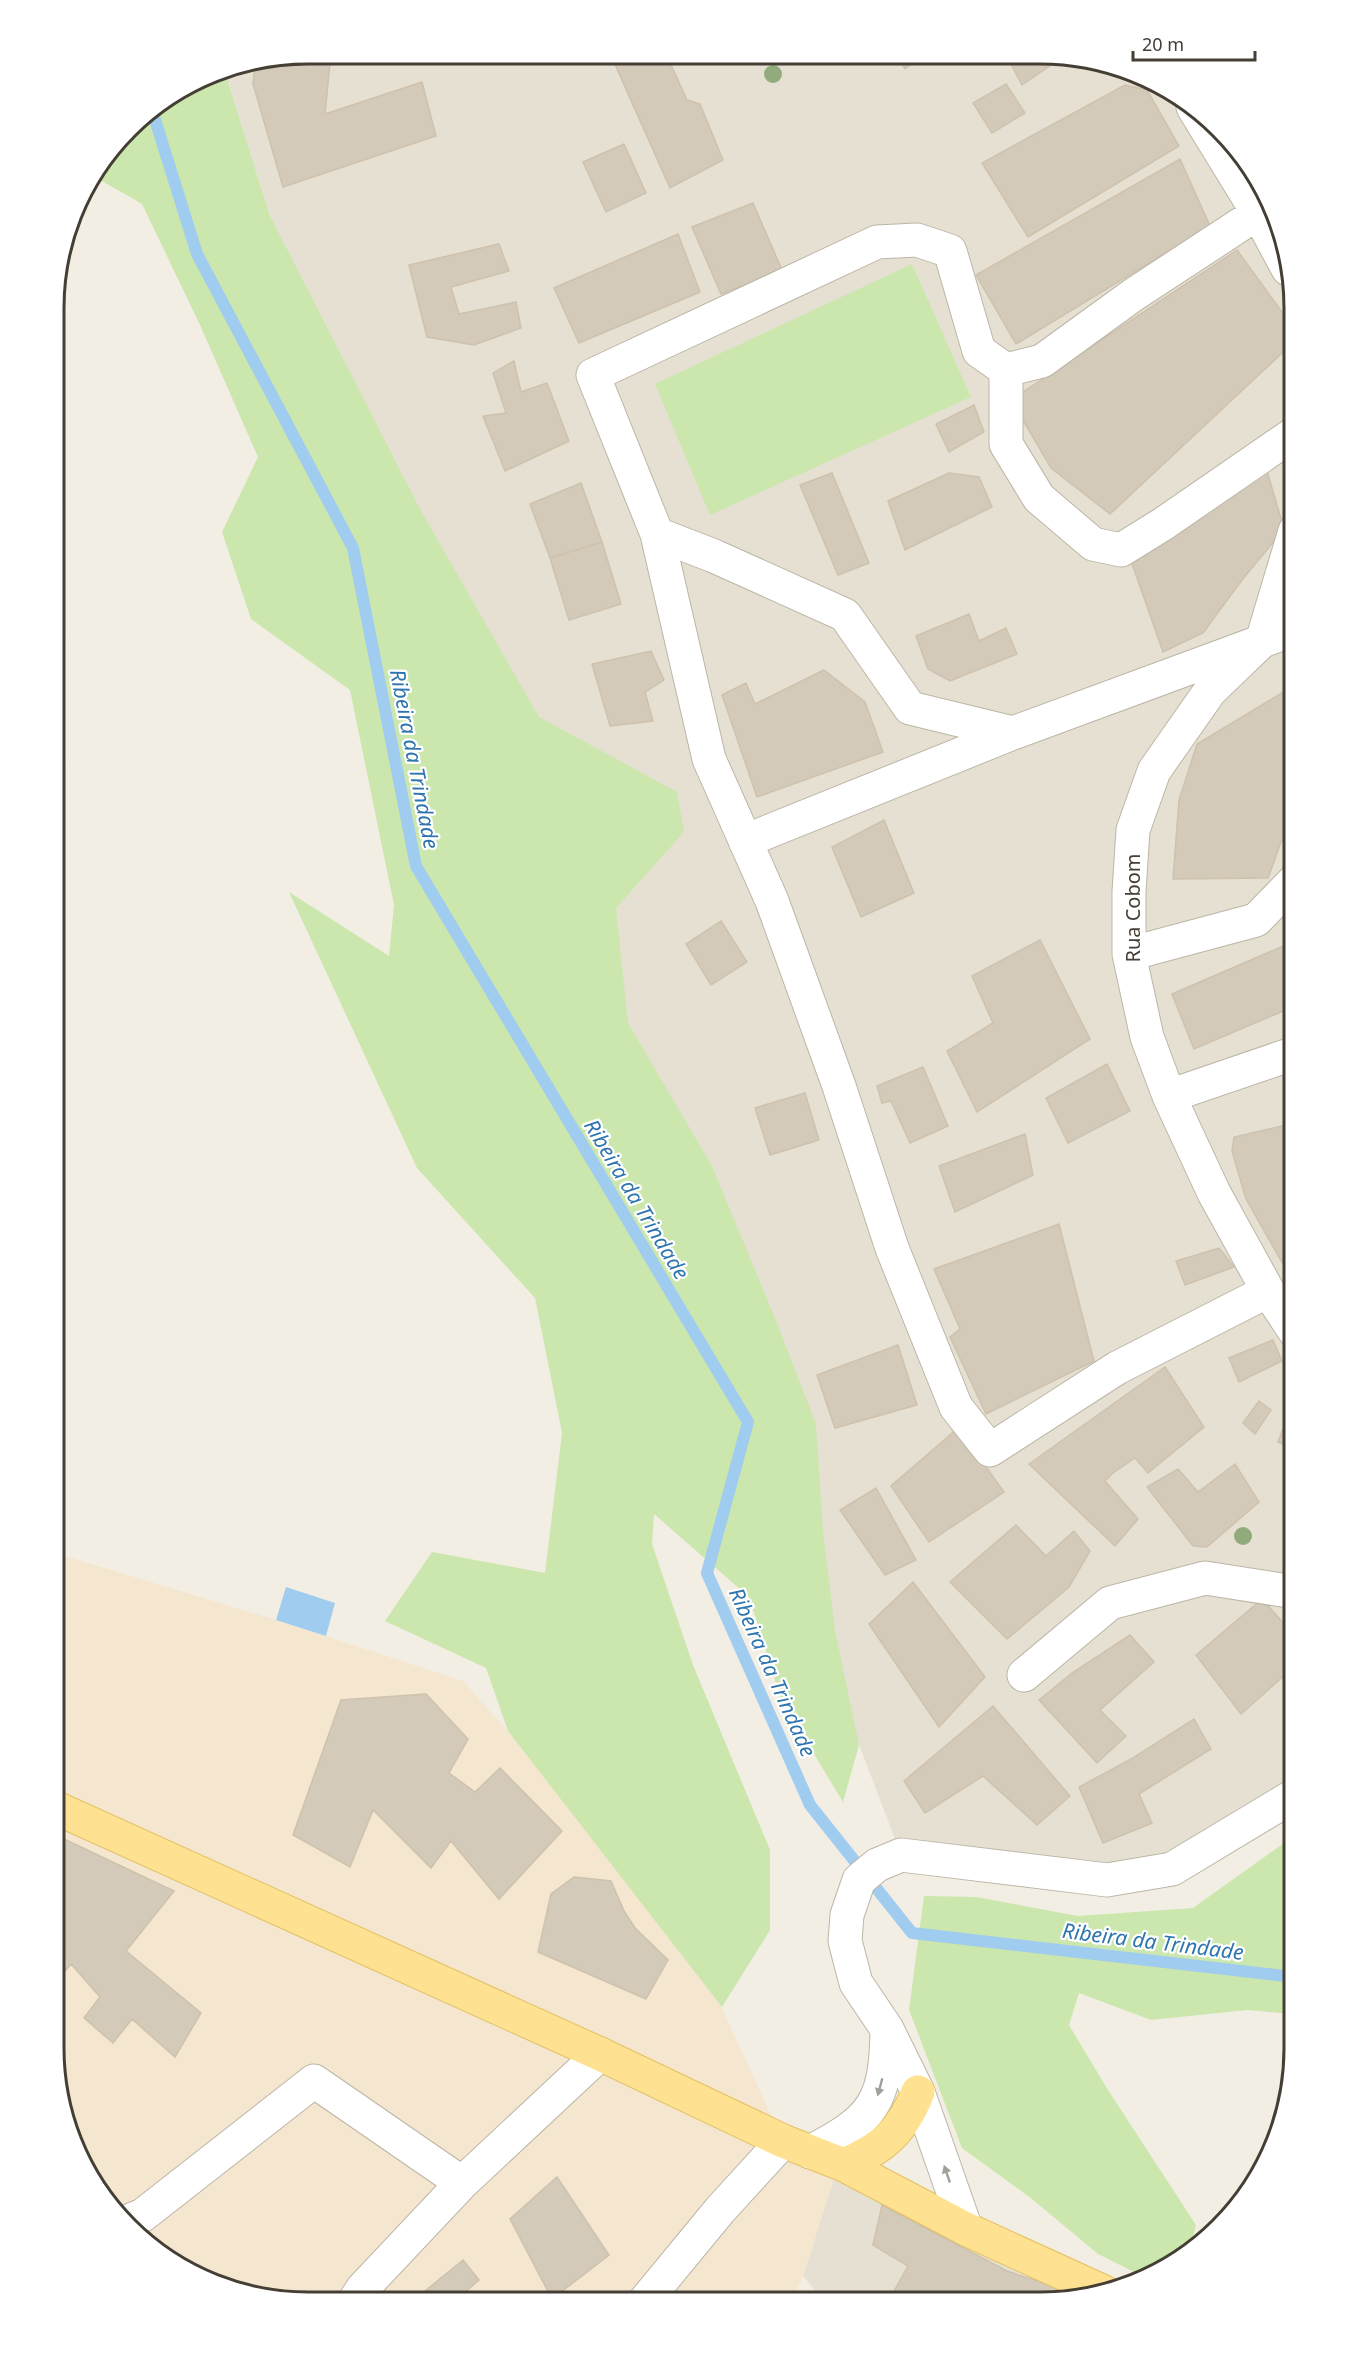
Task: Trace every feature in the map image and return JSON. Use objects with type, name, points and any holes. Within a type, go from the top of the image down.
[{"type":"main road","points":[[64,1812],[600,2054],[797,2146],[844,2165],[966,2229],[1091,2286]]},
{"type":"main road","points":[[844,2165],[867,2154],[898,2130],[910,2112],[918,2092]]},
{"type":"street","points":[[1223,147],[1277,248]]},
{"type":"street","points":[[1258,213],[1133,295],[1042,361],[1006,370],[979,351],[950,251],[917,240],[878,243],[593,375],[657,534],[709,759],[772,901],[839,1086],[892,1248],[956,1407],[990,1450],[1117,1368],[1268,1291]]},
{"type":"street","points":[[1006,370],[1006,444],[1039,498],[1093,544],[1120,550],[1163,524],[1285,440]]},
{"type":"street","points":[[657,534],[714,556],[845,615],[910,708],[1013,733]]},
{"type":"street","name":"Rua Cobom","points":[[1285,564],[1262,641],[1210,691],[1154,771],[1133,830],[1129,892],[1129,954],[1147,1036],[1169,1096],[1214,1193],[1268,1291],[1285,1317]]},
{"type":"street","points":[[745,841],[1013,733],[1285,633]]},
{"type":"street","points":[[1129,954],[1257,920],[1285,891]]},
{"type":"street","points":[[1169,1096],[1285,1056]]},
{"type":"street","points":[[1023,1675],[1110,1603],[1205,1578],[1285,1590]]},
{"type":"street","points":[[966,2229],[918,2092],[888,2030],[856,1983],[845,1941],[847,1915],[859,1880],[877,1865],[901,1855],[1107,1880],[1172,1869],[1285,1800]]},
{"type":"street","points":[[652,2292],[720,2210],[797,2146],[848,2132],[869,2112],[877,2098],[887,2059],[888,2030]]},
{"type":"street","points":[[360,2292],[462,2183],[600,2054]]},
{"type":"street","points":[[135,2218],[143,2215],[314,2081],[462,2183]]},
{"type":"shaded area","points":[[308,64],[1056,65],[1088,69],[1119,77],[1163,97],[1213,136],[1234,160],[1252,187],[1272,230],[1280,261],[1285,308],[1285,1801],[1172,1869],[901,1855],[270,216],[228,82],[230,77],[261,69]]},
{"type":"shaded area","points":[[64,1556],[276,1620],[463,1681],[686,1931],[783,2141],[839,2163],[803,2276],[795,2292],[293,2291],[261,2287],[215,2273],[186,2259],[136,2220],[97,2170],[83,2141],[69,2095],[65,2063]]},
{"type":"shaded area","points":[[839,2163],[1092,2286],[1040,2292],[816,2292],[803,2276]]},
{"type":"green space","points":[[228,78],[270,216],[420,509],[539,717],[677,792],[684,832],[616,908],[628,1023],[712,1166],[816,1424],[823,1531],[835,1630],[859,1745],[843,1802],[781,1699],[749,1597],[654,1514],[652,1544],[693,1665],[770,1850],[770,1930],[722,2007],[508,1731],[486,1668],[385,1621],[432,1552],[545,1573],[562,1433],[535,1298],[417,1168],[289,892],[389,956],[394,905],[350,690],[251,619],[222,532],[258,457],[200,325],[142,204],[101,180],[125,148],[160,115],[186,97]]},
{"type":"green space","points":[[912,264],[971,397],[710,515],[655,384]]},
{"type":"green space","points":[[1285,1844],[1285,2013],[1247,2010],[1151,2020],[1079,1993],[1069,2025],[1108,2090],[1196,2225],[1192,2238],[1189,2241],[1163,2259],[1135,2272],[1098,2254],[1032,2199],[962,2148],[909,2010],[924,1896],[976,1897],[1078,1916],[1193,1908]]},
{"type":"water","points":[[286,1587],[335,1603],[326,1636],[276,1620]]},
{"type":"building","points":[[330,64],[325,114],[422,82],[436,136],[283,187],[253,84],[254,71],[293,65]]},
{"type":"building","points":[[615,64],[671,64],[687,100],[700,104],[723,160],[670,188]]},
{"type":"building","points":[[902,64],[911,64],[905,69]]},
{"type":"building","points":[[1011,64],[1052,65],[1022,85]]},
{"type":"building","points":[[1006,84],[1025,113],[992,133],[973,103]]},
{"type":"building","points":[[1125,85],[1147,90],[1179,146],[1028,237],[982,163]]},
{"type":"building","points":[[624,144],[646,193],[606,212],[583,162]]},
{"type":"building","points":[[1180,159],[1210,226],[1016,344],[976,275]]},
{"type":"building","points":[[753,203],[782,270],[721,294],[692,227]]},
{"type":"building","points":[[678,234],[700,292],[579,343],[554,288]]},
{"type":"building","points":[[499,244],[509,271],[451,287],[459,314],[516,302],[521,328],[474,345],[427,337],[409,265]]},
{"type":"building","points":[[1237,250],[1285,316],[1285,350],[1110,514],[1051,468],[1011,400]]},
{"type":"building","points":[[514,361],[521,392],[547,383],[569,441],[505,471],[483,416],[506,413],[493,373]]},
{"type":"building","points":[[974,405],[984,432],[949,452],[936,424]]},
{"type":"building","points":[[1265,464],[1284,529],[1203,633],[1163,652],[1129,555]]},
{"type":"building","points":[[832,473],[869,563],[838,575],[800,485]]},
{"type":"building","points":[[949,473],[979,477],[992,507],[905,550],[888,501]]},
{"type":"building","points":[[581,483],[602,542],[550,558],[530,504]]},
{"type":"building","points":[[602,542],[621,604],[569,620],[550,558]]},
{"type":"building","points":[[969,614],[979,641],[1006,628],[1017,654],[950,681],[928,669],[916,636]]},
{"type":"building","points":[[651,651],[664,680],[645,692],[653,721],[610,726],[592,664]]},
{"type":"building","points":[[824,670],[865,702],[883,752],[757,797],[722,695],[746,683],[755,704]]},
{"type":"building","points":[[1285,691],[1285,839],[1281,842],[1268,878],[1173,879],[1179,800],[1197,744]]},
{"type":"building","points":[[884,820],[914,893],[861,917],[832,847]]},
{"type":"building","points":[[721,921],[747,962],[711,985],[686,944]]},
{"type":"building","points":[[1040,940],[1090,1039],[977,1112],[947,1051],[993,1023],[972,976]]},
{"type":"building","points":[[1285,945],[1285,1010],[1194,1049],[1172,994]]},
{"type":"building","points":[[1107,1064],[1130,1111],[1068,1143],[1046,1098]]},
{"type":"building","points":[[923,1067],[948,1126],[910,1143],[891,1101],[882,1103],[877,1086]]},
{"type":"building","points":[[805,1093],[819,1140],[770,1155],[755,1108]]},
{"type":"building","points":[[1285,1125],[1285,1263],[1283,1264],[1246,1199],[1232,1151],[1234,1137]]},
{"type":"building","points":[[1025,1134],[1033,1175],[955,1212],[939,1166]]},
{"type":"building","points":[[1059,1224],[1094,1361],[986,1414],[950,1337],[960,1329],[934,1269]]},
{"type":"building","points":[[1219,1248],[1234,1267],[1185,1285],[1176,1261]]},
{"type":"building","points":[[1273,1340],[1282,1361],[1239,1382],[1229,1358]]},
{"type":"building","points":[[898,1345],[917,1405],[835,1428],[817,1375]]},
{"type":"building","points":[[1165,1367],[1204,1427],[1148,1473],[1135,1458],[1105,1481],[1138,1519],[1115,1546],[1029,1464]]},
{"type":"building","points":[[1259,1401],[1271,1410],[1255,1434],[1243,1423]]},
{"type":"building","points":[[1285,1424],[1285,1445],[1278,1442]]},
{"type":"building","points":[[958,1428],[1004,1492],[929,1542],[891,1486]]},
{"type":"building","points":[[1235,1464],[1259,1502],[1207,1547],[1193,1546],[1147,1487],[1178,1469],[1198,1492]]},
{"type":"building","points":[[876,1488],[916,1560],[885,1575],[840,1510]]},
{"type":"building","points":[[1016,1525],[1046,1556],[1074,1531],[1090,1551],[1069,1587],[1007,1639],[950,1582]]},
{"type":"building","points":[[913,1582],[985,1677],[939,1727],[869,1624]]},
{"type":"building","points":[[1262,1599],[1285,1625],[1285,1675],[1241,1714],[1196,1655]]},
{"type":"building","points":[[1130,1635],[1154,1662],[1100,1710],[1126,1736],[1097,1763],[1039,1700],[1072,1673]]},
{"type":"building","points":[[426,1694],[468,1739],[449,1773],[475,1792],[500,1768],[562,1831],[499,1899],[451,1841],[431,1868],[373,1810],[350,1867],[293,1835],[341,1700]]},
{"type":"building","points":[[993,1706],[1070,1796],[1037,1825],[983,1776],[925,1813],[904,1781]]},
{"type":"building","points":[[1194,1719],[1211,1749],[1139,1794],[1152,1823],[1103,1843],[1079,1787],[1133,1758]]},
{"type":"building","points":[[64,1839],[174,1891],[126,1951],[201,2013],[175,2057],[132,2019],[113,2043],[84,2018],[100,1997],[71,1964],[64,1973]]},
{"type":"building","points":[[574,1877],[611,1881],[624,1911],[635,1928],[668,1960],[646,1999],[538,1952],[551,1894]]},
{"type":"building","points":[[557,2177],[609,2255],[561,2292],[548,2292],[510,2219]]},
{"type":"building","points":[[882,2205],[1007,2271],[1065,2290],[894,2292],[908,2266],[873,2245]]},
{"type":"building","points":[[463,2260],[479,2280],[465,2292],[424,2292]]},
{"type":"waterway","name":"Ribeira da Trindade","points":[[155,119],[197,254],[353,548],[416,866],[748,1422],[707,1573],[810,1805],[912,1933],[1285,1976]]}]
